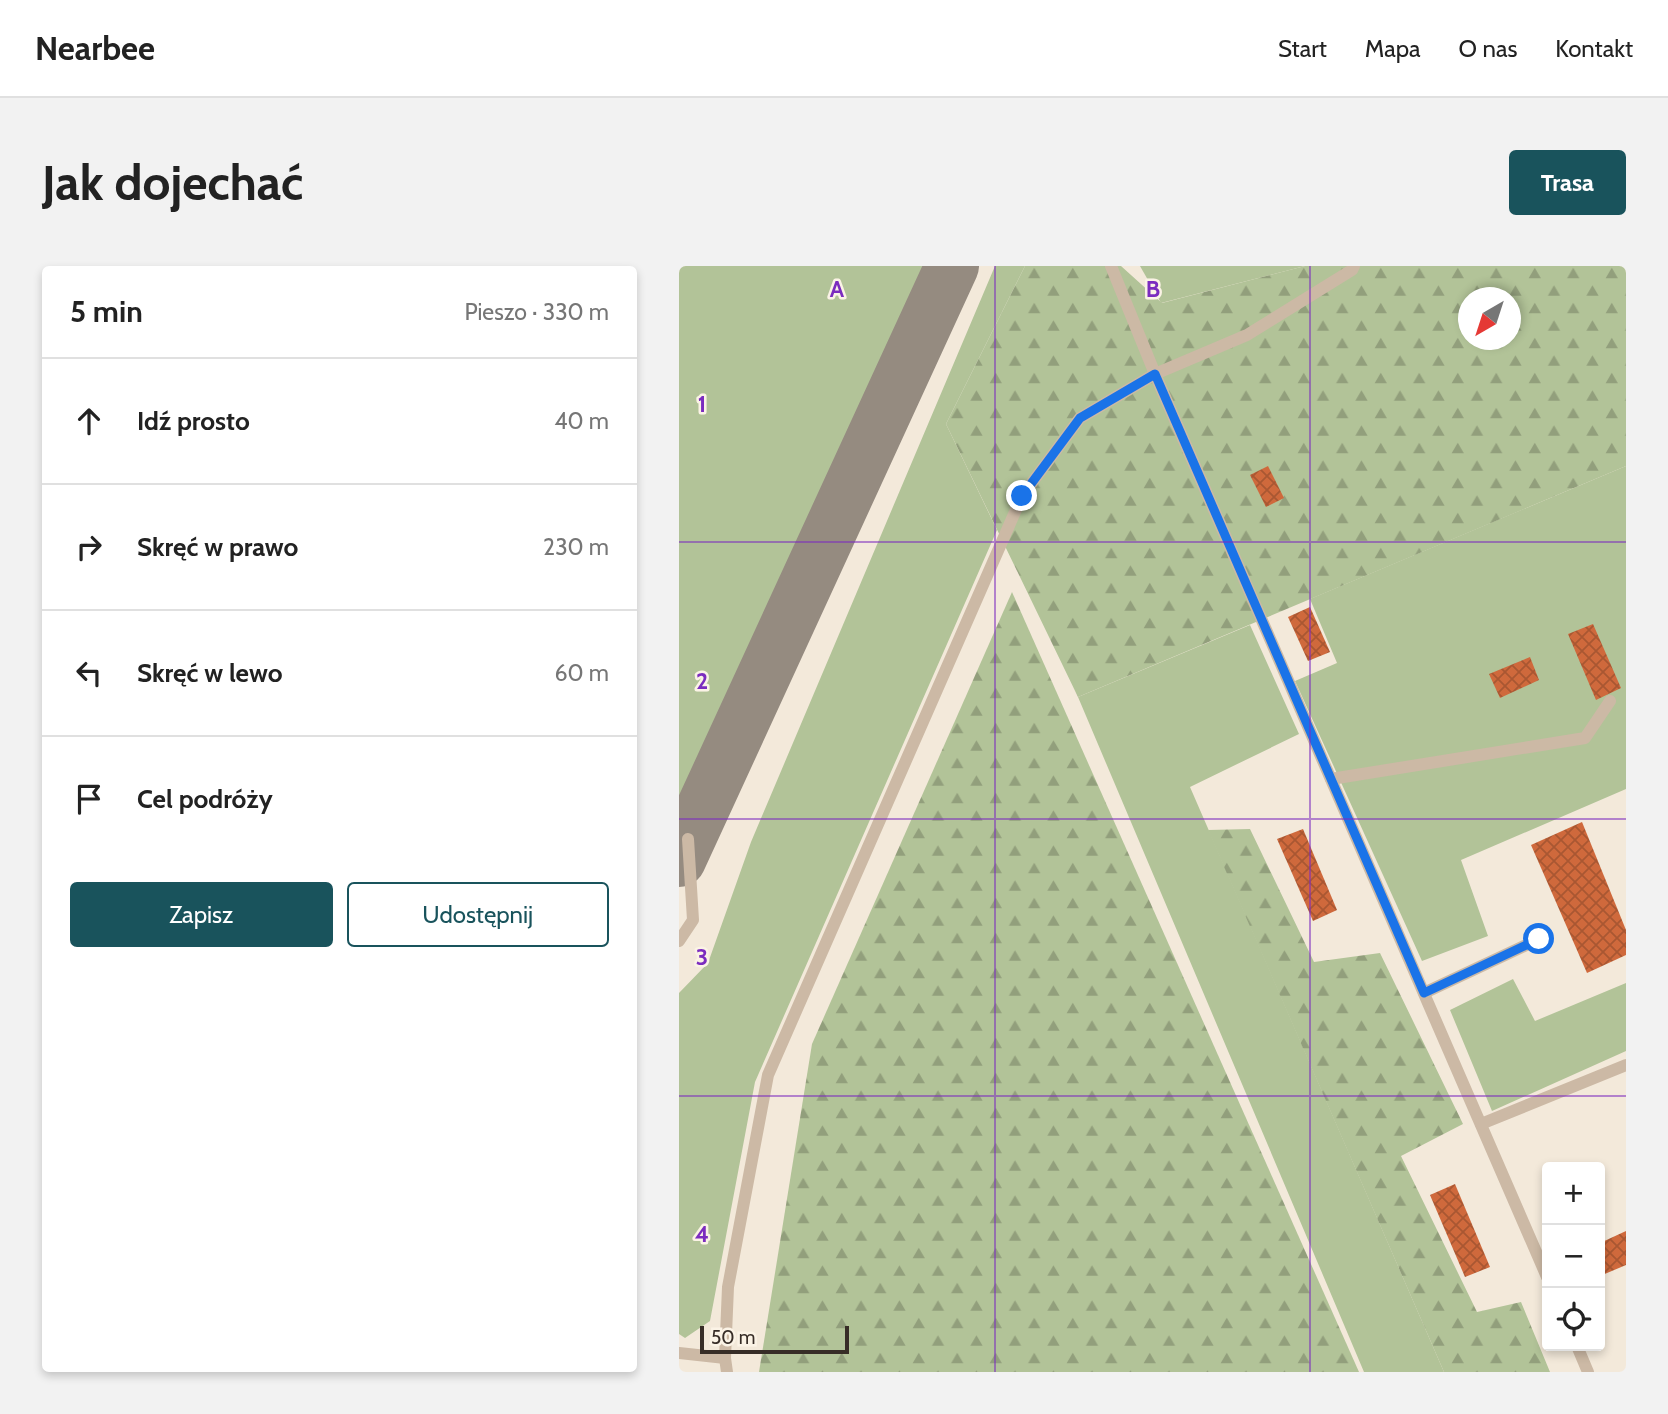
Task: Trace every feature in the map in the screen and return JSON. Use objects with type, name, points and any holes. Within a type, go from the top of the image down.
[{"type":"lane","points":[[1111,266],[1155,374],[1542,1265]]},
{"type":"lane","points":[[727,1372],[725,1358],[728,1287],[768,1075],[1022,496],[1080,418],[1155,374],[1247,335],[1355,266]]},
{"type":"lane","points":[[1331,779],[1585,738],[1610,701]]},
{"type":"lane","points":[[679,941],[693,920],[688,839]]},
{"type":"lane","points":[[1424,993],[1539,939]]},
{"type":"lane","points":[[1481,1124],[1626,1065]]},
{"type":"lane","points":[[1579,1351],[1588,1372]]},
{"type":"lane","points":[[679,1353],[725,1358]]},
{"type":"green space","points":[[679,266],[933,266],[679,839]]},
{"type":"green space","points":[[995,266],[1025,266],[946,424],[997,530],[755,1082],[710,1321],[685,1338],[679,1334],[679,993],[708,963],[751,842]]},
{"type":"green space","points":[[1025,266],[1121,266],[1162,303],[1305,266],[1626,266],[1626,466],[1078,697],[946,424]]},
{"type":"green space","points":[[1140,266],[1305,266],[1161,303]]},
{"type":"green space","points":[[1626,466],[1626,789],[1461,860],[1488,936],[1422,961],[1295,681],[1337,663],[1310,599]]},
{"type":"green space","points":[[1012,592],[1359,1372],[759,1372],[812,1044]]},
{"type":"green space","points":[[1250,625],[1299,734],[1190,787],[1444,1372],[1364,1372],[1078,697]]},
{"type":"green space","points":[[1250,829],[1314,962],[1380,953],[1463,1124],[1401,1156],[1477,1312],[1521,1302],[1550,1372],[1444,1372],[1208,830]]},
{"type":"green space","points":[[1513,979],[1535,1021],[1626,983],[1626,1051],[1492,1111],[1450,1010]]},
{"type":"building","points":[[1268,466],[1284,498],[1266,507],[1250,475]]},
{"type":"building","points":[[1310,607],[1330,652],[1308,661],[1288,617]]},
{"type":"building","points":[[1593,624],[1621,688],[1596,700],[1568,634]]},
{"type":"building","points":[[1530,657],[1539,680],[1500,698],[1489,674]]},
{"type":"building","points":[[1582,822],[1626,930],[1626,955],[1587,973],[1531,845]]},
{"type":"building","points":[[1303,829],[1337,910],[1313,921],[1277,839]]},
{"type":"building","points":[[1455,1184],[1490,1267],[1465,1277],[1430,1195]]},
{"type":"building","points":[[1626,1231],[1626,1265],[1605,1274],[1605,1241]]},
{"type":"taxiway","points":[[679,860],[952,266]]},
{"type":"route","points":[[1022,496],[1080,418],[1155,374],[1424,993],[1539,939]]}]
